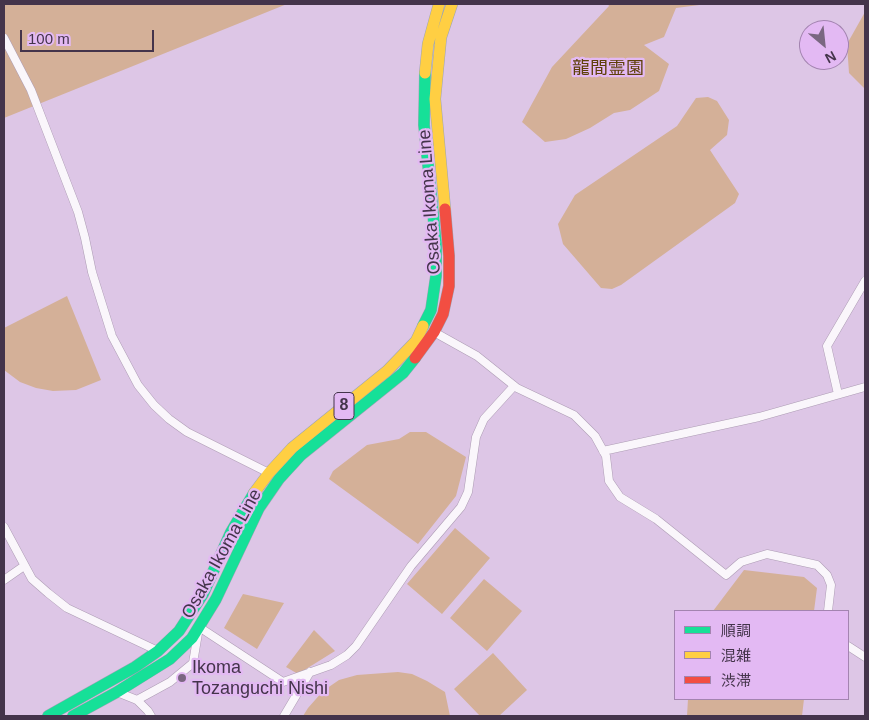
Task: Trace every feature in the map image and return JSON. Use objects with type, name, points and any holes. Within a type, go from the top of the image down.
[{"type":"main road","name":"Osaka Ikoma Line","points":[[48,716],[135,667],[158,651],[180,631],[203,594],[231,532],[249,500],[269,473],[292,448],[387,371],[416,341],[432,310],[436,276],[436,243],[424,125],[424,82],[428,44],[439,4]]},
{"type":"main road","name":"Osaka Ikoma Line","points":[[73,716],[117,692],[170,659],[192,638],[216,599],[259,508],[279,479],[301,455],[323,436],[403,373],[434,332],[443,314],[449,286],[449,256],[435,100],[436,68],[441,37],[452,4]]},
{"type":"street","points":[[4,38],[32,90],[78,212],[92,272],[112,336],[138,385],[154,405],[187,432],[269,473]]},
{"type":"street","points":[[838,394],[827,346],[865,281]]},
{"type":"street","points":[[434,332],[477,356],[514,386],[574,415],[595,436],[606,456],[609,481],[620,497],[656,518],[726,575],[741,562],[767,554],[817,565],[827,575],[831,585],[828,610]]},
{"type":"street","points":[[137,700],[170,682],[193,663],[199,628],[283,682],[331,665],[347,655],[356,646],[411,566],[461,506],[468,492],[476,437],[484,419],[514,386]]},
{"type":"street","points":[[603,451],[759,417],[865,387]]},
{"type":"street","points":[[4,527],[32,579],[48,593],[67,608],[158,651]]},
{"type":"street","points":[[4,580],[24,566]]},
{"type":"street","points":[[849,647],[865,656]]},
{"type":"street","points":[[284,716],[310,672]]},
{"type":"street","points":[[117,692],[137,700],[151,716]]},
{"type":"green space","points":[[4,4],[287,4],[4,118]]},
{"type":"green space","name":"龍間霊園","points":[[608,4],[707,4],[676,8],[664,37],[644,45],[669,64],[659,91],[630,110],[614,113],[590,128],[566,139],[545,142],[522,122],[552,67],[609,6]]},
{"type":"green space","points":[[865,12],[865,89],[849,73],[849,40]]},
{"type":"green space","points":[[708,97],[717,101],[729,120],[727,135],[710,150],[739,194],[735,203],[621,285],[612,289],[601,288],[563,244],[558,224],[575,195],[677,126],[696,98]]},
{"type":"green space","points":[[67,296],[101,380],[76,390],[53,391],[36,388],[20,382],[4,370],[4,328]]},
{"type":"green space","points":[[410,432],[426,432],[466,457],[456,496],[418,544],[329,479],[333,471],[367,445],[399,439]]},
{"type":"green space","points":[[455,528],[490,558],[442,614],[407,584]]},
{"type":"green space","points":[[744,570],[804,577],[817,588],[814,610],[714,610]]},
{"type":"green space","points":[[484,579],[522,611],[487,651],[450,618]]},
{"type":"green space","points":[[243,594],[284,603],[257,649],[224,628]]},
{"type":"green space","points":[[314,630],[335,651],[298,674],[286,667]]},
{"type":"green space","points":[[493,653],[527,690],[499,716],[480,716],[454,689]]},
{"type":"green space","points":[[398,672],[412,674],[445,692],[450,716],[303,716],[323,691],[339,680],[357,675]]},
{"type":"green space","points":[[688,700],[804,700],[802,716],[687,716]]},
{"type":"traffic: fast","points":[[423,326],[431,310],[436,276],[436,243],[424,125],[425,73]]},
{"type":"traffic: fast","points":[[73,716],[117,692],[170,659],[192,638],[216,599],[259,508],[279,479],[301,455],[403,373],[415,358]]},
{"type":"traffic: fast","points":[[48,716],[135,667],[158,651],[179,631],[203,594],[231,532],[254,493]]},
{"type":"traffic: slow","points":[[425,73],[428,44],[439,4]]},
{"type":"traffic: slow","points":[[445,209],[435,99],[441,37],[452,4]]},
{"type":"traffic: slow","points":[[254,493],[292,448],[387,371],[416,341],[423,326]]},
{"type":"traffic: jam","points":[[415,358],[434,332],[443,314],[449,286],[449,256],[445,209]]},
{"type":"place","name":"Ikoma Tozanguchi Nishi","points":[[182,678]]}]
